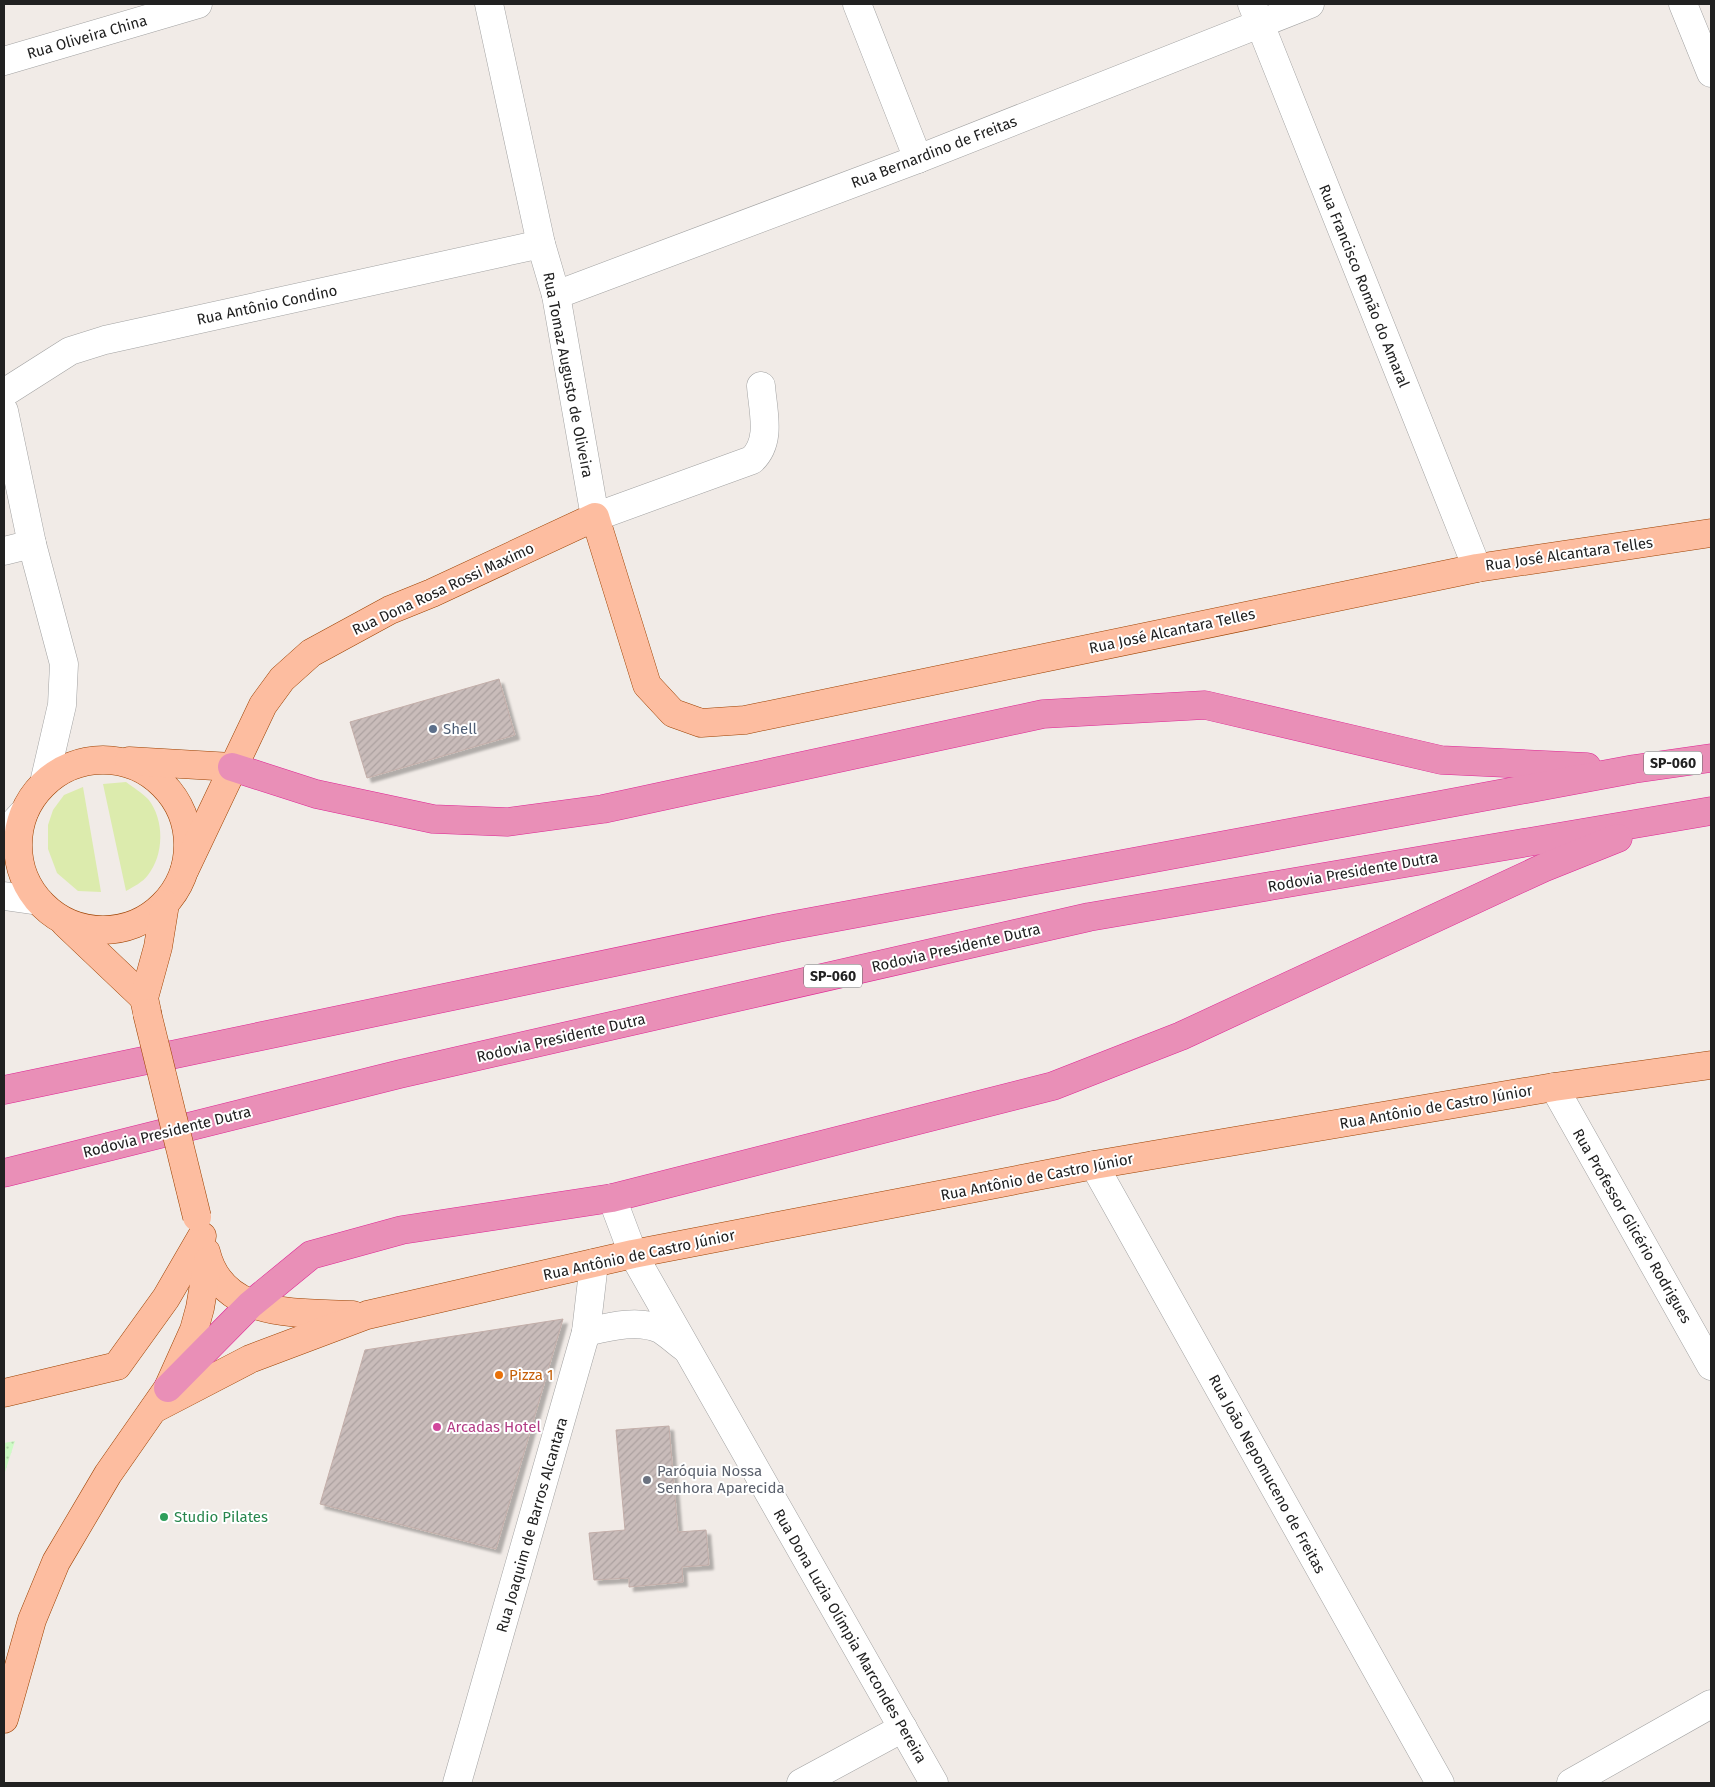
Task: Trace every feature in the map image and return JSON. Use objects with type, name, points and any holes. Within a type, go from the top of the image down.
[{"type":"highway","points":[[232,767],[316,794],[433,819],[508,822],[603,810],[1043,714],[1205,705],[1441,760],[1634,769]]},
{"type":"highway","name":"SP-060","points":[[4,1090],[778,928],[1634,769],[1711,758]]},
{"type":"highway","name":"Rodovia Presidente Dutra","points":[[4,1173],[400,1074],[1090,918],[1711,811]]},
{"type":"highway","points":[[161,1398],[250,1305],[311,1255],[402,1230],[612,1198],[1054,1086],[1180,1036],[1543,868],[1671,817]]},
{"type":"main road","name":"Rua Tomaz Augusto de Oliveira","points":[[595,518],[647,685]]},
{"type":"main road","name":"Rua Dona Rosa Rossi Maximo","points":[[185,869],[262,705],[282,679],[311,653],[390,610],[595,518]]},
{"type":"main road","name":"Rua José Alcantara Telles","points":[[647,685],[673,713],[701,723],[744,720],[1477,568],[1711,533]]},
{"type":"main road","points":[[145,1006],[60,919],[39,902],[24,879],[17,852],[19,826],[24,812],[29,801],[44,783],[65,768],[90,760],[232,767]]},
{"type":"main road","points":[[60,919],[87,929],[115,930],[142,921],[165,904],[177,888],[185,869],[189,841],[182,812],[167,788],[144,770],[116,760]]},
{"type":"main road","points":[[165,904],[145,1006],[202,1238],[223,1285],[250,1305],[274,1311],[367,1315]]},
{"type":"main road","name":"Rua Antônio de Castro Júnior","points":[[367,1315],[633,1254],[1094,1165],[1554,1087],[1711,1065]]},
{"type":"main road","points":[[4,1393],[117,1366],[166,1298],[202,1238]]},
{"type":"main road","points":[[4,1719],[32,1620],[56,1562],[108,1474],[161,1398],[194,1330],[200,1308],[202,1238]]},
{"type":"main road","points":[[161,1398],[250,1359],[367,1315]]},
{"type":"street","name":"Rua Oliveira China","points":[[4,61],[198,4]]},
{"type":"street","name":"Rua Tomaz Augusto de Oliveira","points":[[489,4],[541,244],[556,295],[595,518]]},
{"type":"street","points":[[857,4],[918,159]]},
{"type":"street","name":"Rua Bernardino de Freitas","points":[[556,295],[918,159],[1256,14],[1310,4]]},
{"type":"street","points":[[1683,4],[1711,74]]},
{"type":"street","name":"Rua Francisco Romão do Amaral","points":[[1256,14],[1477,568]]},
{"type":"street","name":"Rua Antônio Condino","points":[[4,394],[70,351],[105,340],[541,244]]},
{"type":"street","points":[[595,518],[752,460],[760,452],[765,438],[760,386]]},
{"type":"street","points":[[4,411],[32,544],[64,664],[62,705],[44,783]]},
{"type":"street","points":[[4,551],[32,544]]},
{"type":"street","points":[[4,834],[24,812]]},
{"type":"street","points":[[4,896],[39,902]]},
{"type":"street","name":"Rua Professor Glicério Rodrigues","points":[[1554,1087],[1711,1366]]},
{"type":"street","name":"Rua João Nepomuceno de Freitas","points":[[1094,1165],[1440,1783]]},
{"type":"street","name":"Rua Dona Luzia Olímpia Marcondes Pereira","points":[[612,1198],[633,1254],[934,1783]]},
{"type":"street","name":"Rua Joaquim de Barros Alcantara","points":[[465,1782],[586,1332],[594,1263]]},
{"type":"street","points":[[586,1332],[615,1326],[634,1325],[659,1329],[688,1350]]},
{"type":"street","points":[[1571,1783],[1711,1704]]},
{"type":"street","points":[[801,1783],[903,1728]]},
{"type":"green space","points":[[126,782],[146,797],[154,807],[160,827],[160,848],[148,875],[126,891],[103,784]]},
{"type":"green space","points":[[83,787],[101,892],[78,891],[57,873],[48,849],[48,825],[53,810],[64,795]]},
{"type":"green space","points":[[15,1441],[4,1475],[4,1443]]},
{"type":"building","name":"Shell","points":[[499,679],[515,735],[367,778],[350,722]]},
{"type":"building","name":"Arcadas Hotel","points":[[563,1319],[496,1549],[320,1504],[365,1350]]},
{"type":"building","name":"Paróquia Nossa Senhora Aparecida","points":[[669,1426],[678,1532],[706,1530],[709,1565],[682,1567],[683,1582],[629,1587],[629,1578],[594,1580],[589,1533],[625,1530],[616,1430]]},
{"type":"place","name":"Shell","points":[[433,729]]},
{"type":"place","name":"Pizza 1","points":[[499,1375]]},
{"type":"place","name":"Arcadas Hotel","points":[[437,1427]]},
{"type":"place","name":"Paróquia Nossa Senhora Aparecida","points":[[647,1480]]},
{"type":"place","name":"Studio Pilates","points":[[164,1517]]}]
